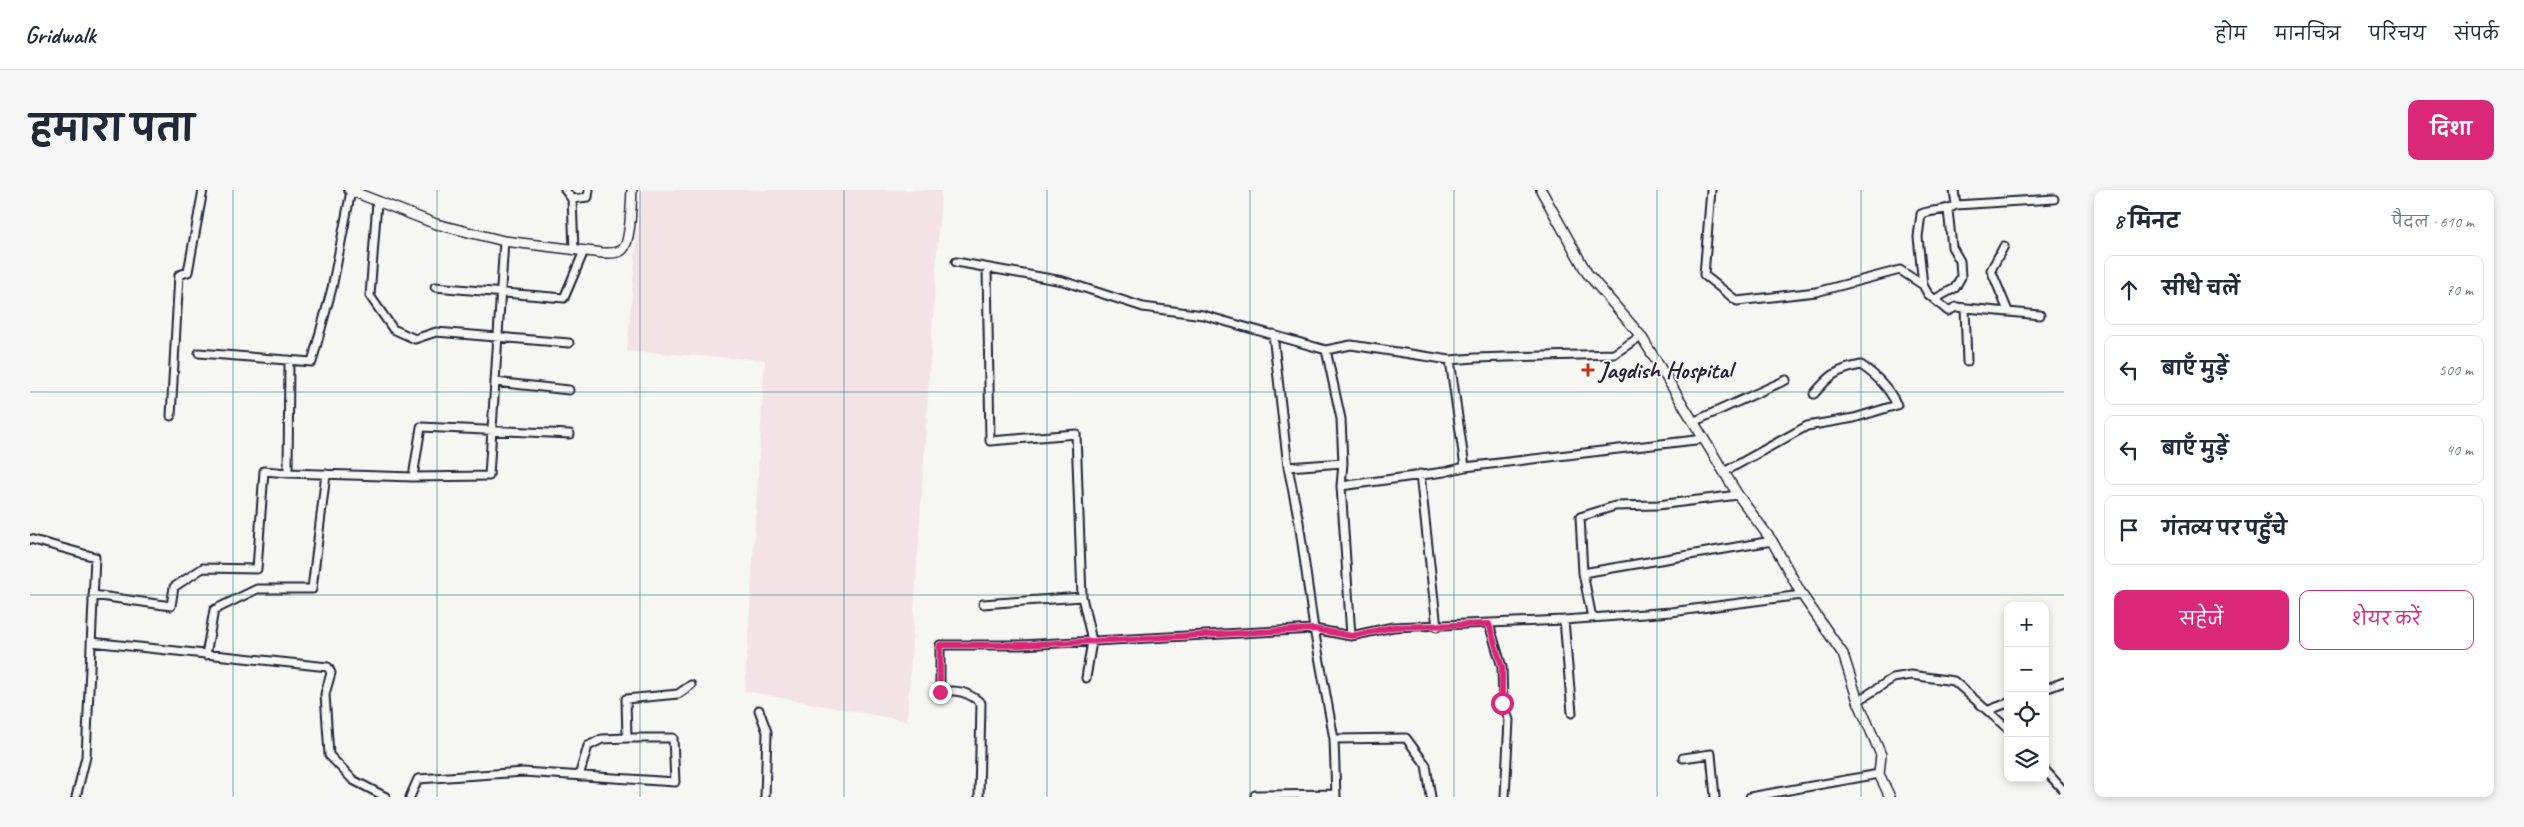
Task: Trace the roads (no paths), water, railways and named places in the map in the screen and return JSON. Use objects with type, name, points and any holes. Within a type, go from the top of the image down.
[{"type":"street","points":[[171,416],[179,275],[188,272],[202,190]]},
{"type":"street","points":[[435,287],[564,298],[579,250],[572,199],[565,190]]},
{"type":"street","points":[[572,199],[588,197],[588,190]]},
{"type":"street","points":[[199,353],[312,362],[332,288],[350,191],[436,224],[504,240],[603,253],[619,252],[624,248],[628,239],[632,190]]},
{"type":"street","points":[[1541,190],[1587,273],[1641,336],[1738,495],[1772,541],[1802,595],[1843,654],[1858,701],[1881,755],[1879,774],[1890,797]]},
{"type":"street","points":[[1711,190],[1704,275],[1737,301],[1816,292],[1900,270],[1923,285],[1948,310],[1956,307],[2040,315]]},
{"type":"street","points":[[1954,190],[1956,205]]},
{"type":"street","points":[[1923,285],[1918,237],[1921,214],[1932,209],[1948,210],[1956,205],[2054,199]]},
{"type":"street","points":[[377,202],[370,296],[392,329],[415,339],[436,332],[569,343]]},
{"type":"street","points":[[1935,299],[1955,288],[1961,277],[1960,261],[1952,247],[1948,210]]},
{"type":"street","points":[[93,595],[171,606],[174,587],[203,568],[257,569],[264,471],[413,477],[489,476],[504,240]]},
{"type":"street","points":[[2004,246],[1991,270],[2008,311]]},
{"type":"street","points":[[956,262],[1063,281],[1143,307],[1203,315],[1326,350],[1351,345],[1450,360],[1614,354],[1641,336]]},
{"type":"street","points":[[987,268],[990,441],[1076,434],[1082,596],[1092,641],[1086,678]]},
{"type":"street","points":[[1965,308],[1967,362]]},
{"type":"street","points":[[1255,797],[1255,795],[1336,796],[1334,740],[1314,629],[1299,522],[1288,467],[1273,334]]},
{"type":"street","points":[[1326,350],[1341,419],[1343,462],[1341,486],[1352,636]]},
{"type":"street","points":[[288,473],[290,360]]},
{"type":"street","points":[[1450,360],[1465,467]]},
{"type":"street","points":[[1724,472],[1807,426],[1854,418],[1896,405],[1890,392],[1876,375],[1861,365],[1841,369],[1829,377],[1814,394]]},
{"type":"street","points":[[1693,422],[1786,380]]},
{"type":"street","points":[[495,382],[568,390]]},
{"type":"street","points":[[413,477],[420,427],[570,434]]},
{"type":"street","points":[[1341,486],[1465,467],[1704,439]]},
{"type":"street","points":[[1288,467],[1343,462]]},
{"type":"street","points":[[206,654],[214,610],[257,589],[312,589],[326,474]]},
{"type":"street","points":[[1420,474],[1437,627]]},
{"type":"street","points":[[1592,618],[1582,573],[1580,517],[1615,506],[1658,505],[1738,495]]},
{"type":"street","points":[[30,539],[95,557],[86,757],[76,797]]},
{"type":"street","points":[[1582,573],[1772,541]]},
{"type":"street","points":[[979,797],[981,703],[970,693],[953,690],[940,692],[940,645],[1021,645],[1314,629],[1352,636],[1393,627],[1437,627],[1670,612],[1802,595]]},
{"type":"street","points":[[982,604],[1082,596]]},
{"type":"street","points":[[1564,620],[1572,713]]},
{"type":"street","points":[[1489,624],[1502,667],[1502,703],[1509,720],[1505,797]]},
{"type":"street","points":[[91,642],[328,667],[331,674],[325,694],[329,755],[353,780],[386,797]]},
{"type":"street","points":[[1858,701],[1892,678],[1911,675],[1954,681],[2004,725]]},
{"type":"street","points":[[2049,688],[2064,682]]},
{"type":"street","points":[[627,738],[626,699],[678,694],[691,685]]},
{"type":"street","points":[[1989,710],[2004,704]]},
{"type":"street","points":[[759,710],[767,732],[765,797]]},
{"type":"street","points":[[410,797],[418,779],[523,772],[579,776],[675,782],[673,738],[602,739],[588,746],[579,776]]},
{"type":"street","points":[[1334,740],[1406,738],[1426,765],[1431,797]]},
{"type":"street","points":[[1683,758],[1711,754],[1715,797]]},
{"type":"street","points":[[1750,797],[1879,774]]},
{"type":"street","points":[[2049,774],[2064,791]]},
{"type":"place","name":"Jagdish Hospital","points":[[1588,370]]}]
